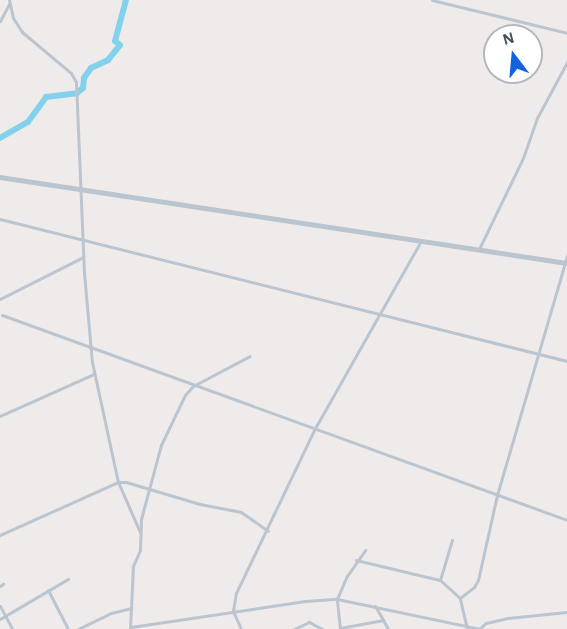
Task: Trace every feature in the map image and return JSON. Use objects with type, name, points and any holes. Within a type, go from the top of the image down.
[{"type":"street","points":[[432,0],[567,33]]},
{"type":"street","points":[[0,21],[9,1]]},
{"type":"street","points":[[9,1],[13,18],[22,32],[71,73],[76,82],[83,257],[90,348],[118,482],[140,532]]},
{"type":"street","points":[[479,249],[523,158],[533,127],[567,62]]},
{"type":"street","points":[[0,177],[566,262]]},
{"type":"street","points":[[0,219],[83,242],[567,361]]},
{"type":"street","points":[[242,629],[233,611],[236,593],[315,430],[421,241]]},
{"type":"street","points":[[460,598],[474,587],[477,580],[497,495],[567,255]]},
{"type":"street","points":[[0,299],[83,257]]},
{"type":"street","points":[[2,315],[567,520]]},
{"type":"street","points":[[250,356],[193,386],[184,395],[161,445],[140,532],[140,550],[133,566],[130,628],[233,611],[337,599],[479,629],[486,623],[508,618],[567,612]]},
{"type":"street","points":[[0,416],[94,374]]},
{"type":"street","points":[[0,535],[118,482],[126,482],[200,504],[241,512],[253,518],[268,531]]},
{"type":"street","points":[[440,580],[452,540]]},
{"type":"street","points":[[364,550],[356,560],[337,599],[340,629],[383,620]]},
{"type":"street","points":[[356,560],[440,580],[460,598],[467,627]]},
{"type":"street","points":[[0,619],[68,579]]},
{"type":"street","points":[[48,590],[68,629]]},
{"type":"street","points":[[0,606],[12,629]]},
{"type":"street","points":[[375,606],[388,629]]},
{"type":"street","points":[[78,629],[111,613],[131,608]]},
{"type":"street","points":[[294,629],[309,622],[322,629]]},
{"type":"waterway","points":[[0,138],[28,122],[46,97],[77,93],[83,88],[84,78],[91,68],[108,60],[120,45],[115,41],[126,0]]}]
